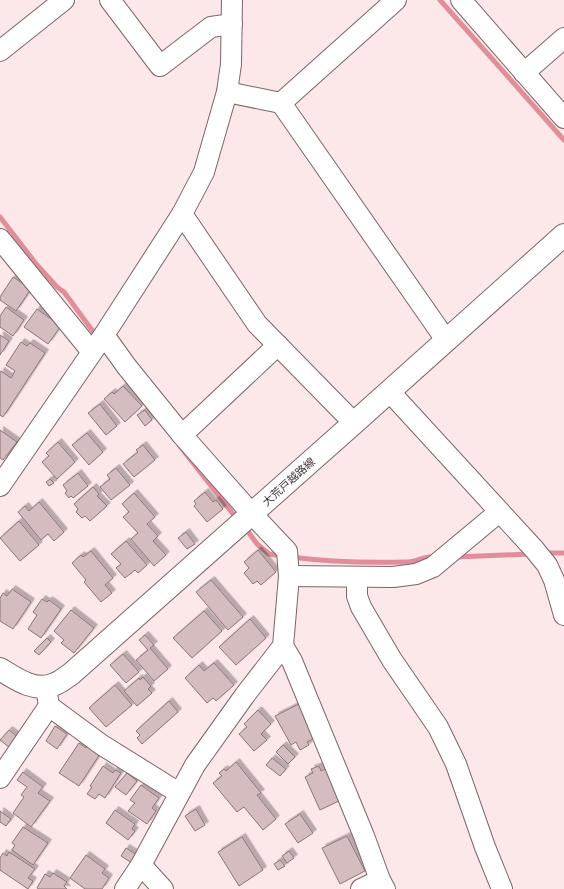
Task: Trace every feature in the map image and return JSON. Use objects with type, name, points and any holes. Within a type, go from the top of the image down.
[{"type":"main road","name":"大荒戸越路線","points":[[48,697],[56,684],[71,674],[564,235]]},
{"type":"main road","points":[[0,668],[15,679],[33,686],[48,697]]},
{"type":"street","points":[[0,51],[64,0]]},
{"type":"street","points":[[110,0],[160,66],[211,27],[232,24]]},
{"type":"street","points":[[0,486],[104,335],[182,214],[204,172],[227,92],[231,64],[232,0]]},
{"type":"street","points":[[280,103],[396,0]]},
{"type":"street","points":[[461,0],[564,118]]},
{"type":"street","points":[[524,73],[564,38]]},
{"type":"street","points":[[227,92],[280,103],[446,340]]},
{"type":"street","points":[[182,214],[257,324],[354,423]]},
{"type":"street","points":[[2,249],[92,352]]},
{"type":"street","points":[[104,335],[127,367],[182,435],[287,551],[289,576],[284,646],[292,661],[361,828],[382,884],[361,889]]},
{"type":"street","points":[[182,435],[278,345]]},
{"type":"street","points":[[389,391],[547,565],[554,580],[564,615]]},
{"type":"street","points":[[289,576],[357,577],[416,574],[433,568],[499,512]]},
{"type":"street","points":[[357,577],[357,596],[361,607],[392,660],[438,727],[456,764],[485,847],[502,889]]},
{"type":"street","points":[[126,889],[141,865],[195,764],[245,695],[284,646]]},
{"type":"street","points":[[0,778],[48,697],[102,745],[179,793]]},
{"type":"street","points":[[141,865],[163,889]]},
{"type":"building","points":[[13,277],[31,289],[16,311],[0,300],[0,297]]},
{"type":"building","points":[[6,307],[24,320],[13,336],[0,327],[0,316]]},
{"type":"building","points":[[37,309],[61,326],[48,344],[24,327]]},
{"type":"building","points":[[0,335],[9,341],[0,355]]},
{"type":"building","points":[[21,342],[27,346],[30,343],[45,353],[3,417],[0,415],[0,373],[1,371],[11,378],[15,371],[6,365]]},
{"type":"building","points":[[123,386],[142,406],[125,422],[104,399],[112,392],[114,394]]},
{"type":"building","points":[[100,404],[117,426],[106,435],[88,413]]},
{"type":"building","points":[[145,410],[152,420],[145,426],[137,415]]},
{"type":"building","points":[[0,430],[17,442],[3,460],[0,458]]},
{"type":"building","points":[[87,433],[103,452],[89,465],[72,445]]},
{"type":"building","points":[[58,442],[75,462],[57,479],[42,462],[49,456],[46,453]]},
{"type":"building","points":[[143,445],[155,460],[134,477],[123,464],[138,452],[136,450]]},
{"type":"building","points":[[116,468],[130,485],[111,500],[100,487],[110,479],[107,475]]},
{"type":"building","points":[[78,473],[88,486],[73,498],[71,496],[69,498],[65,493],[67,491],[63,485]]},
{"type":"building","points":[[50,479],[54,483],[49,486],[46,482]]},
{"type":"building","points":[[93,487],[99,494],[97,496],[107,506],[90,521],[85,516],[82,518],[76,512],[78,509],[74,504]]},
{"type":"building","points":[[205,492],[213,502],[216,500],[223,509],[207,522],[194,506],[196,504],[194,501]]},
{"type":"building","points":[[134,493],[155,517],[147,524],[158,536],[153,541],[166,555],[154,566],[131,539],[138,533],[123,517],[129,512],[122,504]]},
{"type":"building","points":[[39,502],[64,532],[54,541],[48,534],[41,540],[18,512],[25,506],[29,511]]},
{"type":"building","points":[[19,521],[39,545],[20,561],[0,538]]},
{"type":"building","points":[[186,532],[195,544],[187,549],[178,538]]},
{"type":"building","points":[[126,541],[147,565],[138,573],[135,570],[125,578],[116,568],[121,564],[111,554]]},
{"type":"building","points":[[258,550],[276,572],[261,585],[257,581],[253,584],[244,573],[249,568],[244,562]]},
{"type":"building","points":[[91,551],[113,578],[105,585],[112,593],[101,602],[84,582],[86,580],[72,563],[81,555],[83,557]]},
{"type":"building","points":[[211,580],[243,617],[228,630],[196,592]]},
{"type":"building","points":[[12,589],[31,602],[13,629],[0,621],[0,598],[3,593],[7,596]]},
{"type":"building","points":[[42,599],[47,602],[49,600],[61,609],[41,638],[28,629],[37,615],[33,612]]},
{"type":"building","points":[[71,610],[94,628],[74,653],[61,643],[64,640],[54,631]]},
{"type":"building","points":[[204,611],[222,631],[192,658],[173,638]]},
{"type":"building","points":[[250,619],[266,638],[236,665],[219,647]]},
{"type":"building","points":[[145,635],[154,645],[150,648],[168,669],[154,681],[136,660],[148,650],[139,640]]},
{"type":"building","points":[[47,638],[51,642],[39,655],[34,651]]},
{"type":"building","points":[[123,654],[139,672],[126,683],[110,665]]},
{"type":"building","points":[[214,663],[234,685],[216,701],[213,698],[207,703],[185,678],[199,665],[204,671]]},
{"type":"building","points":[[143,677],[151,686],[148,689],[152,693],[137,706],[124,691],[139,678],[140,680]]},
{"type":"building","points":[[115,685],[132,705],[106,727],[89,708]]},
{"type":"building","points":[[169,701],[178,712],[142,744],[137,738],[140,735],[136,731]]},
{"type":"building","points":[[301,703],[315,738],[307,742],[309,745],[300,750],[296,742],[291,745],[275,716]]},
{"type":"building","points":[[258,710],[271,724],[261,734],[267,740],[254,751],[239,734],[247,727],[244,724]]},
{"type":"building","points":[[55,726],[67,734],[57,749],[46,741]]},
{"type":"building","points":[[9,730],[19,738],[10,748],[0,740]]},
{"type":"building","points":[[79,743],[86,748],[88,746],[100,754],[79,786],[59,773]]},
{"type":"building","points":[[283,745],[295,757],[288,764],[276,752]]},
{"type":"building","points":[[272,758],[286,769],[280,776],[266,765]]},
{"type":"building","points":[[236,762],[261,793],[257,795],[276,819],[263,830],[244,807],[237,812],[213,783],[222,776],[219,773],[224,769],[226,771]]},
{"type":"building","points":[[103,766],[113,773],[115,770],[121,773],[105,798],[99,794],[95,799],[87,794],[92,787],[90,786]]},
{"type":"building","points":[[319,766],[321,771],[329,767],[343,799],[320,810],[305,777],[313,773],[311,769]]},
{"type":"building","points":[[23,772],[43,787],[38,793],[50,801],[31,827],[13,813],[24,797],[21,795],[27,787],[17,780]]},
{"type":"building","points":[[127,773],[137,781],[126,795],[115,787]]},
{"type":"building","points":[[141,785],[159,798],[152,808],[156,811],[147,824],[128,811],[135,803],[130,800]]},
{"type":"building","points":[[196,809],[205,825],[195,831],[185,816]]},
{"type":"building","points":[[115,810],[135,824],[132,829],[135,831],[128,840],[106,823]]},
{"type":"building","points":[[0,811],[11,819],[6,826],[0,822]]},
{"type":"building","points":[[300,814],[313,833],[298,843],[285,824]]},
{"type":"building","points":[[23,827],[48,843],[33,865],[12,850],[15,845],[12,843]]},
{"type":"building","points":[[347,836],[365,871],[340,884],[322,848]]},
{"type":"building","points":[[242,837],[263,870],[239,886],[218,852]]},
{"type":"building","points":[[126,848],[137,855],[132,863],[121,856]]},
{"type":"building","points":[[289,851],[294,858],[287,863],[282,856]]},
{"type":"building","points":[[9,852],[35,869],[28,878],[33,881],[28,889],[0,870],[0,858],[3,853],[7,856]]},
{"type":"building","points":[[86,855],[105,869],[102,873],[109,878],[102,889],[85,889],[70,878]]},
{"type":"building","points":[[280,860],[285,866],[278,870],[274,864]]},
{"type":"building","points":[[53,873],[67,882],[64,886],[67,889],[37,888],[45,874],[50,877]]},
{"type":"waterway","points":[[440,0],[564,140]]},
{"type":"waterway","points":[[0,217],[37,265],[57,287],[64,292],[97,337]]},
{"type":"waterway","points":[[179,445],[237,519]]},
{"type":"waterway","points":[[244,526],[257,544],[269,554],[283,556]]},
{"type":"waterway","points":[[544,553],[564,553]]},
{"type":"waterway","points":[[456,557],[530,554]]},
{"type":"waterway","points":[[291,557],[334,561],[377,562],[410,562],[428,557],[436,557]]}]
